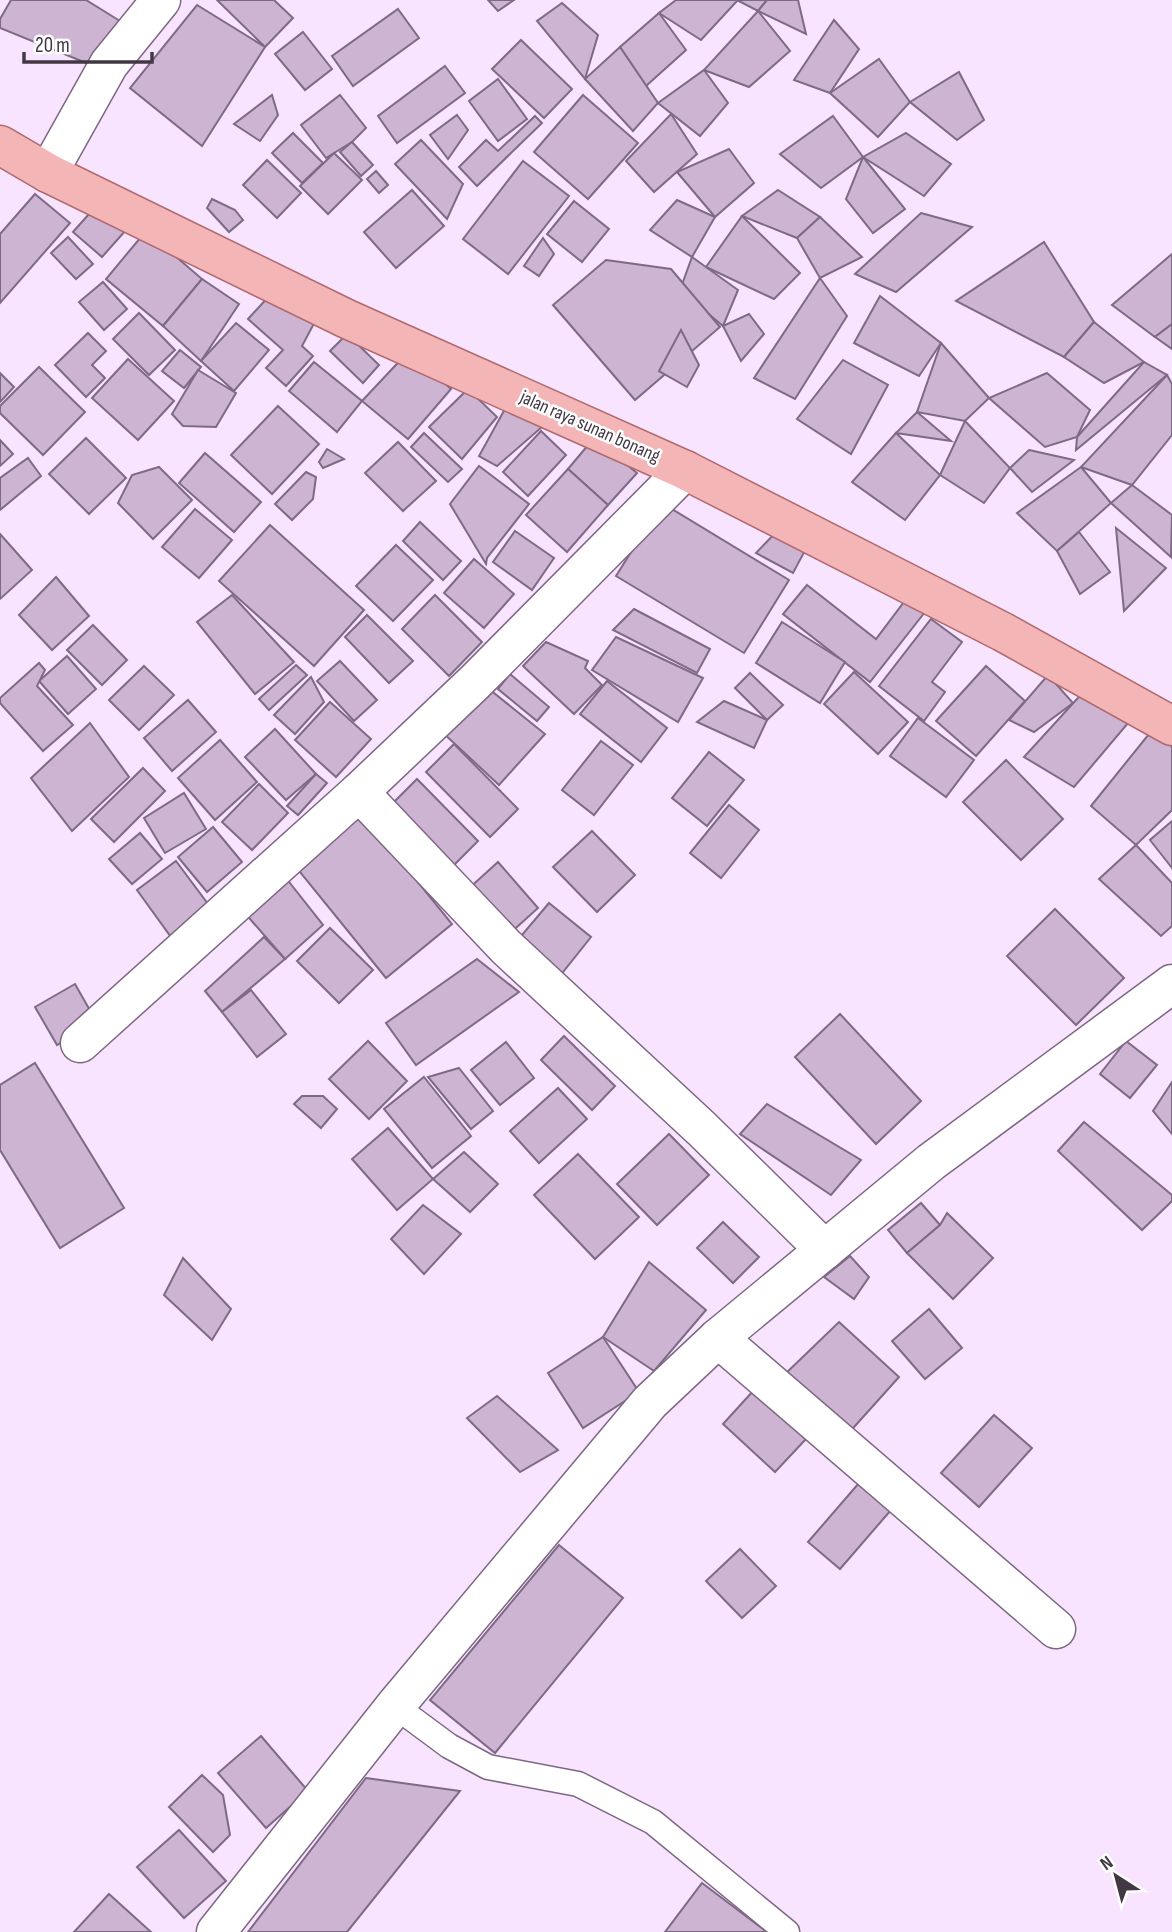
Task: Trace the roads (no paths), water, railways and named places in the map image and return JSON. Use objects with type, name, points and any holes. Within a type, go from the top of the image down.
[{"type":"main road","name":"jalan raya sunan bonang","points":[[0,145],[48,173],[347,319],[685,470],[1003,632],[1172,726]]},
{"type":"street","points":[[48,173],[109,64],[161,0]]},
{"type":"street","points":[[80,1043],[359,792],[475,682],[685,470]]},
{"type":"street","points":[[359,792],[506,947],[702,1129],[825,1250]]},
{"type":"street","points":[[216,1932],[395,1706],[650,1402],[718,1338],[931,1162],[1172,984]]},
{"type":"street","points":[[718,1338],[1056,1629]]},
{"type":"lane","points":[[395,1706],[449,1746],[488,1767],[578,1784],[653,1822],[787,1932]]}]
